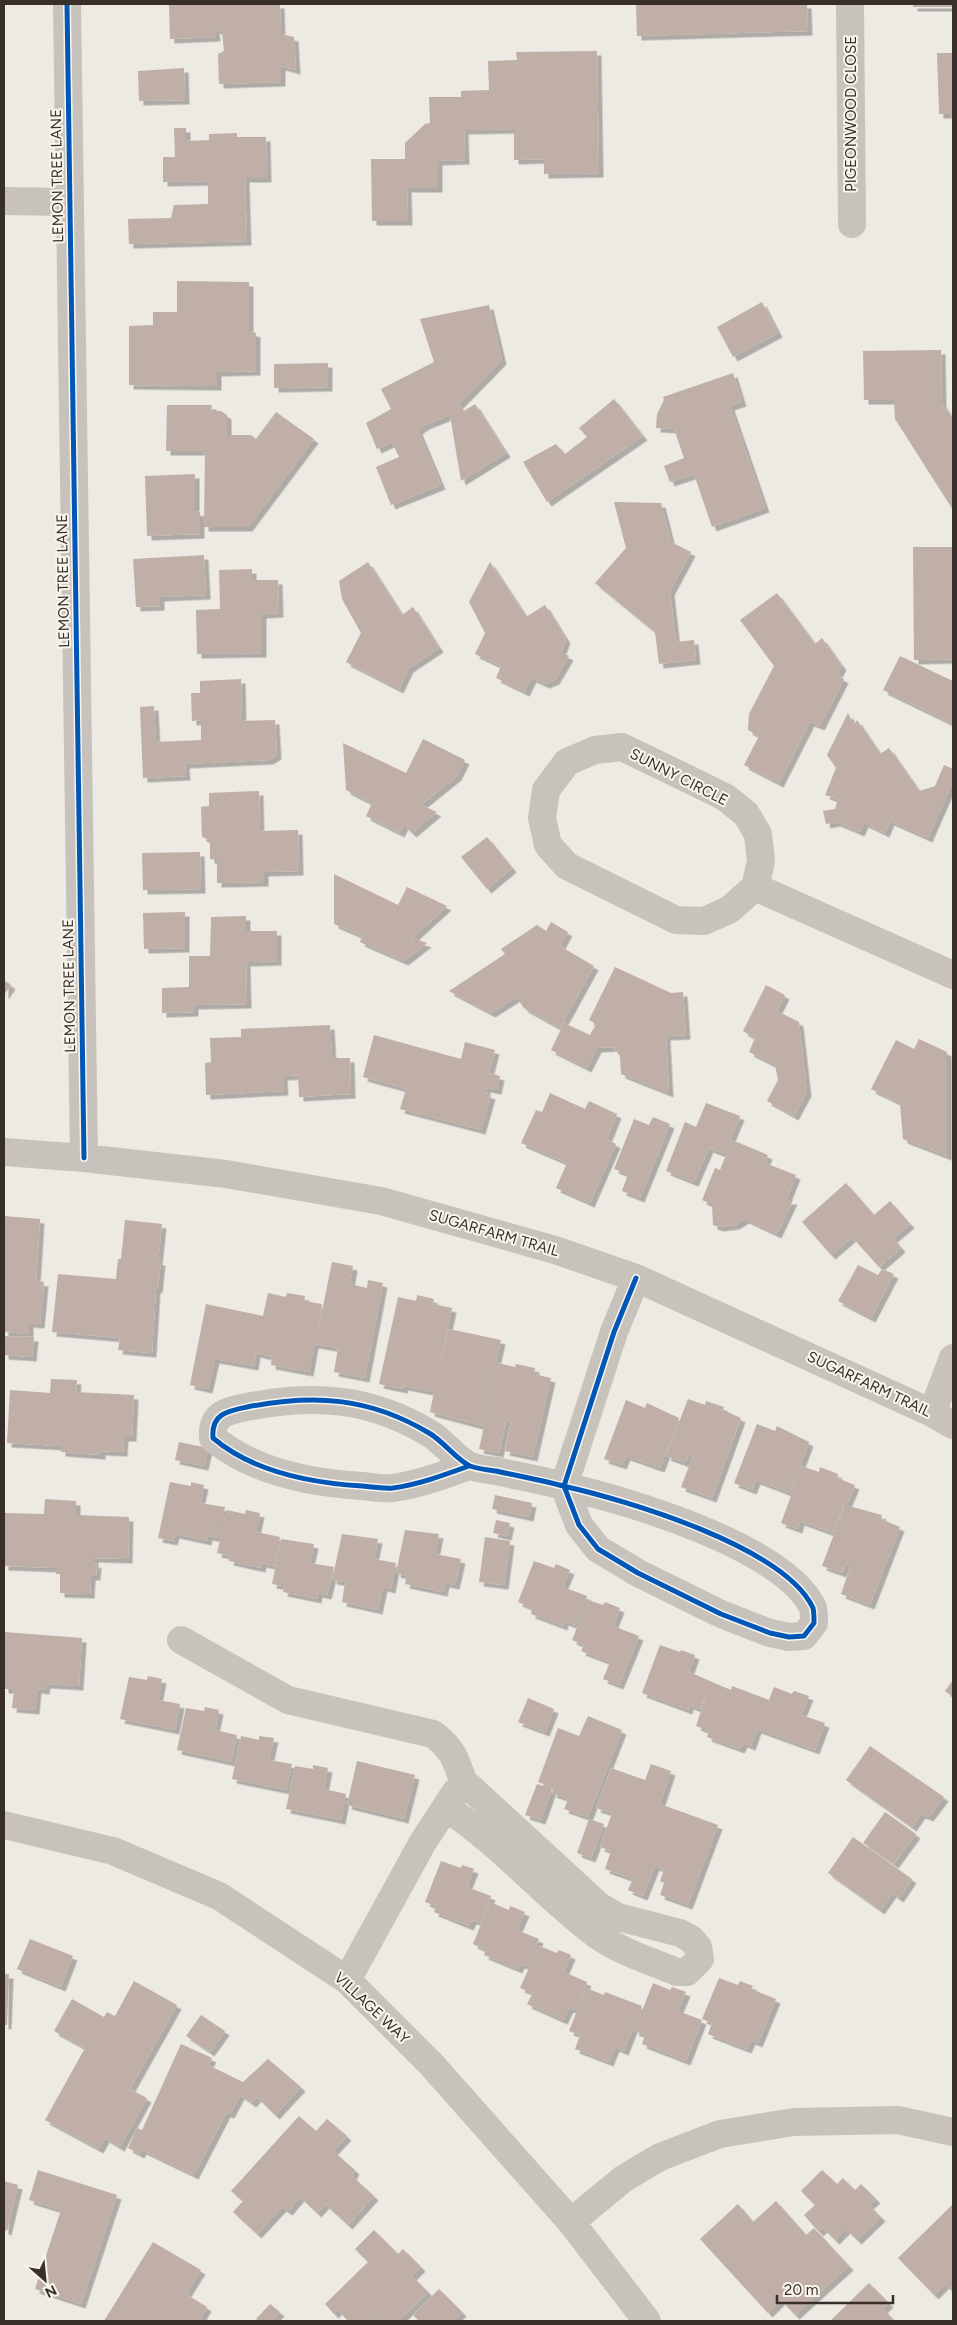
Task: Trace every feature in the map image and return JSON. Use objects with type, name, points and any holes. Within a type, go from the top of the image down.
[{"type":"street","name":"LEMON TREE LANE","points":[[67,4],[84,1158]]},
{"type":"street","name":"PIGEONWOOD CLOSE","points":[[850,4],[852,224]]},
{"type":"street","points":[[4,201],[70,202]]},
{"type":"street","name":"SUNNY CIRCLE","points":[[622,747],[725,797],[746,814],[758,834],[761,861],[755,887],[729,910],[721,914],[704,921],[676,920],[567,866],[548,845],[542,818],[546,790],[567,762],[595,750],[622,747]]},
{"type":"street","points":[[755,887],[953,974]]},
{"type":"street","name":"SUGARFARM TRAIL","points":[[4,1152],[84,1158],[226,1174],[381,1201],[555,1250],[636,1278],[942,1419]]},
{"type":"street","points":[[469,1466],[431,1480],[391,1488],[342,1485],[277,1472],[237,1456],[213,1438],[212,1427],[217,1418],[230,1410],[303,1398],[337,1400],[380,1409],[411,1422],[438,1439],[469,1466],[564,1486],[641,1507],[702,1530],[761,1559],[796,1586],[813,1609],[814,1623],[804,1636],[789,1637],[770,1633],[721,1614],[638,1573],[598,1548],[579,1525],[564,1486],[614,1332],[636,1278]]},
{"type":"street","points":[[942,1419],[953,1358]]},
{"type":"street","points":[[181,1640],[288,1700],[433,1734],[447,1744],[456,1760],[463,1781],[599,1906],[618,1917],[686,1936],[698,1948],[700,1959],[687,1972],[677,1972],[612,1944],[576,1917],[488,1838],[446,1808]]},
{"type":"street","points":[[346,1980],[423,1842],[463,1781]]},
{"type":"street","name":"VILLAGE WAY","points":[[4,1825],[114,1851],[219,1896],[346,1980],[431,2064],[571,2222],[647,2321]]},
{"type":"street","points":[[571,2222],[623,2179],[660,2157],[720,2134],[794,2122],[898,2120],[953,2132]]},
{"type":"building","points":[[169,4],[280,4],[281,34],[294,37],[296,70],[281,66],[281,82],[219,84],[218,54],[224,51],[222,32],[215,29],[216,37],[170,39]]},
{"type":"building","points":[[636,4],[807,4],[808,31],[637,36]]},
{"type":"building","points":[[913,4],[953,4],[953,7],[913,7]]},
{"type":"building","points":[[597,51],[599,173],[544,174],[544,159],[514,160],[514,129],[464,130],[465,160],[438,161],[438,188],[407,188],[408,221],[372,221],[371,159],[405,159],[405,143],[425,124],[430,123],[429,97],[461,97],[461,91],[489,90],[488,61],[517,60],[516,52]]},
{"type":"building","points":[[937,53],[953,53],[953,128],[951,114],[939,114]]},
{"type":"building","points":[[184,68],[185,100],[139,101],[138,71]]},
{"type":"building","points":[[174,128],[186,128],[186,141],[209,140],[209,134],[237,133],[237,137],[266,137],[267,178],[245,178],[247,241],[129,244],[128,219],[171,218],[174,205],[208,204],[208,181],[163,182],[163,157],[175,157]]},
{"type":"building","points":[[177,281],[249,282],[249,331],[256,333],[256,371],[217,372],[217,386],[129,385],[129,326],[153,325],[153,312],[177,312]]},
{"type":"building","points":[[762,302],[778,333],[733,357],[717,327]]},
{"type":"building","points":[[489,305],[502,360],[458,405],[464,411],[475,404],[506,453],[461,481],[450,415],[425,425],[418,430],[441,485],[391,505],[376,467],[399,457],[392,442],[377,449],[366,423],[391,409],[381,389],[434,362],[420,319]]},
{"type":"building","points":[[941,350],[942,403],[953,420],[953,510],[895,419],[894,400],[864,400],[863,351]]},
{"type":"building","points":[[328,363],[328,387],[274,388],[274,364]]},
{"type":"building","points":[[733,373],[742,402],[730,406],[765,508],[712,527],[694,474],[670,482],[664,466],[684,458],[674,429],[656,428],[657,414],[664,400],[663,397]]},
{"type":"building","points":[[614,399],[643,436],[547,502],[523,462],[556,444],[565,454],[587,437],[579,428]]},
{"type":"building","points":[[167,405],[212,405],[211,411],[221,411],[227,415],[227,435],[251,435],[256,439],[276,412],[314,439],[248,527],[204,527],[205,451],[166,451]]},
{"type":"building","points":[[195,474],[195,511],[200,512],[200,534],[147,536],[145,476]]},
{"type":"building","points":[[614,502],[661,503],[671,542],[691,552],[670,591],[676,642],[694,640],[696,660],[659,664],[655,632],[595,583],[626,548]]},
{"type":"building","points":[[913,547],[953,547],[953,659],[914,660]]},
{"type":"building","points":[[204,555],[206,595],[160,597],[160,606],[136,607],[133,559]]},
{"type":"building","points":[[368,562],[402,615],[413,607],[439,648],[409,668],[399,689],[346,662],[361,633],[342,599],[339,581]]},
{"type":"building","points":[[490,562],[526,617],[545,605],[566,639],[561,652],[569,656],[555,680],[545,684],[532,678],[525,692],[496,678],[501,666],[475,654],[485,633],[469,602]]},
{"type":"building","points":[[252,569],[252,580],[278,580],[279,613],[262,614],[262,653],[197,654],[196,610],[220,609],[219,570]]},
{"type":"building","points":[[777,593],[815,644],[822,638],[842,666],[837,675],[844,679],[820,726],[810,722],[779,783],[744,765],[759,736],[748,730],[749,714],[774,666],[740,620]]},
{"type":"building","points":[[900,656],[953,681],[953,724],[883,690]]},
{"type":"building","points":[[241,679],[242,721],[275,720],[277,755],[269,760],[185,764],[186,776],[143,778],[140,707],[154,706],[156,742],[201,740],[201,720],[192,721],[191,693],[200,693],[200,681]]},
{"type":"building","points":[[848,713],[854,725],[857,720],[880,754],[889,748],[919,791],[935,786],[944,765],[953,769],[953,781],[928,838],[890,821],[885,833],[864,823],[860,832],[836,822],[826,824],[823,811],[835,809],[838,799],[825,795],[836,768],[827,755]]},
{"type":"building","points":[[423,739],[465,760],[457,776],[421,805],[437,812],[412,833],[404,825],[400,833],[366,816],[372,803],[346,790],[343,743],[406,773]]},
{"type":"building","points":[[259,791],[260,831],[298,830],[299,871],[264,872],[264,882],[217,883],[217,860],[210,859],[210,840],[202,837],[201,807],[209,806],[209,793]]},
{"type":"building","points":[[487,837],[512,868],[487,889],[461,857]]},
{"type":"building","points":[[200,852],[201,889],[143,890],[142,853]]},
{"type":"building","points":[[334,874],[398,905],[407,887],[447,906],[412,938],[427,943],[404,961],[360,942],[362,936],[334,924]]},
{"type":"building","points":[[185,912],[185,948],[144,949],[143,913]]},
{"type":"building","points":[[246,916],[246,931],[277,931],[277,961],[246,962],[247,1004],[194,1005],[194,1012],[162,1013],[162,988],[189,987],[189,956],[210,956],[211,917]]},
{"type":"building","points":[[551,922],[568,932],[560,946],[594,966],[560,1028],[524,1008],[516,997],[491,1013],[449,991],[505,954],[501,949],[537,925],[546,931]]},
{"type":"building","points":[[615,967],[671,993],[683,992],[686,1035],[666,1036],[669,1093],[621,1074],[620,1056],[613,1047],[597,1048],[587,1068],[551,1050],[564,1023],[590,1035],[596,1024],[589,1020]]},
{"type":"building","points":[[4,980],[11,985],[4,995]]},
{"type":"building","points":[[766,985],[785,995],[777,1011],[799,1022],[807,1092],[794,1116],[767,1101],[778,1080],[775,1065],[749,1052],[755,1038],[743,1031]]},
{"type":"building","points":[[330,1025],[332,1058],[350,1058],[351,1094],[299,1097],[298,1075],[283,1076],[284,1091],[206,1095],[205,1063],[211,1062],[210,1038],[241,1037],[241,1029]]},
{"type":"building","points":[[374,1035],[461,1059],[465,1042],[495,1050],[489,1073],[500,1076],[497,1090],[486,1088],[485,1093],[491,1095],[481,1130],[400,1109],[406,1089],[363,1077]]},
{"type":"building","points":[[919,1039],[947,1052],[947,1156],[903,1139],[900,1103],[871,1089],[896,1040],[914,1049]]},
{"type":"building","points":[[550,1093],[585,1109],[589,1101],[617,1114],[607,1139],[616,1144],[590,1203],[556,1188],[567,1163],[521,1143],[536,1110],[542,1112]]},
{"type":"building","points":[[706,1103],[740,1116],[724,1154],[709,1148],[694,1182],[666,1171],[685,1122],[696,1127]]},
{"type":"building","points":[[653,1117],[670,1124],[640,1198],[622,1191],[628,1174],[614,1169],[634,1119],[649,1125]]},
{"type":"building","points":[[732,1140],[768,1155],[765,1163],[796,1175],[786,1200],[793,1200],[777,1234],[745,1219],[735,1225],[719,1227],[713,1225],[712,1204],[702,1200],[715,1168],[720,1170]]},
{"type":"building","points":[[846,1183],[874,1215],[890,1201],[910,1224],[893,1238],[901,1248],[879,1267],[852,1237],[831,1255],[802,1222]]},
{"type":"building","points":[[4,1216],[40,1219],[36,1281],[44,1282],[40,1324],[29,1323],[29,1334],[4,1332]]},
{"type":"building","points":[[125,1220],[162,1224],[158,1261],[161,1261],[158,1289],[156,1288],[152,1353],[118,1350],[120,1338],[52,1332],[58,1274],[116,1279],[118,1259],[121,1259]]},
{"type":"building","points":[[332,1262],[353,1266],[350,1284],[367,1288],[368,1280],[383,1283],[365,1378],[334,1372],[338,1348],[314,1344],[309,1372],[271,1365],[272,1357],[256,1353],[254,1366],[215,1359],[208,1389],[190,1385],[206,1304],[263,1316],[268,1293],[286,1297],[287,1293],[305,1296],[304,1301],[322,1304],[318,1331]]},
{"type":"building","points":[[858,1265],[878,1275],[882,1269],[894,1274],[871,1318],[838,1301]]},
{"type":"building","points":[[417,1295],[434,1299],[433,1304],[452,1308],[439,1370],[449,1329],[501,1340],[482,1426],[430,1412],[434,1392],[404,1386],[403,1389],[379,1384],[398,1297],[416,1301]]},
{"type":"building","points":[[4,1336],[34,1337],[32,1357],[4,1355]]},
{"type":"building","points":[[498,1363],[515,1367],[516,1364],[535,1368],[534,1374],[551,1378],[533,1457],[505,1451],[511,1422],[506,1421],[499,1453],[479,1449]]},
{"type":"building","points":[[51,1379],[77,1380],[76,1392],[134,1395],[132,1437],[124,1437],[123,1452],[101,1451],[101,1455],[61,1452],[61,1446],[7,1443],[10,1390],[50,1393]]},
{"type":"building","points":[[688,1399],[705,1405],[706,1401],[724,1407],[723,1410],[741,1418],[712,1498],[681,1487],[693,1456],[689,1454],[685,1463],[666,1456]]},
{"type":"building","points":[[626,1400],[645,1408],[647,1403],[679,1418],[660,1468],[626,1456],[622,1465],[604,1459]]},
{"type":"building","points":[[757,1424],[775,1431],[777,1426],[809,1442],[790,1493],[756,1480],[752,1490],[734,1483]]},
{"type":"building","points":[[179,1442],[208,1448],[204,1466],[175,1460]]},
{"type":"building","points":[[802,1466],[819,1472],[820,1467],[838,1474],[837,1478],[855,1485],[847,1504],[844,1504],[833,1533],[800,1521],[798,1529],[781,1523]]},
{"type":"building","points":[[170,1482],[191,1486],[191,1482],[204,1485],[200,1503],[225,1507],[218,1538],[208,1536],[207,1541],[175,1534],[173,1541],[158,1538]]},
{"type":"building","points":[[495,1495],[532,1503],[529,1517],[492,1509]]},
{"type":"building","points":[[45,1499],[76,1501],[76,1515],[129,1517],[128,1559],[94,1558],[94,1564],[97,1563],[96,1576],[91,1576],[90,1594],[60,1593],[60,1574],[56,1574],[56,1568],[4,1566],[4,1513],[44,1514]]},
{"type":"building","points":[[845,1505],[882,1515],[881,1519],[900,1527],[870,1605],[841,1594],[851,1565],[846,1564],[842,1573],[822,1566]]},
{"type":"building","points":[[227,1510],[245,1514],[246,1510],[260,1513],[256,1532],[280,1537],[274,1566],[262,1563],[261,1568],[229,1561],[230,1556],[217,1553]]},
{"type":"building","points":[[496,1520],[510,1523],[507,1536],[493,1533]]},
{"type":"building","points":[[405,1530],[439,1534],[435,1554],[461,1559],[455,1585],[445,1583],[443,1592],[405,1584],[407,1576],[396,1573]]},
{"type":"building","points":[[342,1534],[378,1539],[374,1559],[396,1563],[391,1589],[383,1587],[378,1610],[342,1602],[345,1582],[332,1580]]},
{"type":"building","points":[[485,1537],[510,1541],[504,1585],[479,1582]]},
{"type":"building","points":[[281,1539],[314,1544],[310,1563],[334,1567],[327,1595],[318,1593],[317,1599],[283,1592],[284,1586],[272,1584]]},
{"type":"building","points":[[534,1561],[554,1568],[556,1564],[570,1570],[563,1587],[587,1596],[575,1625],[564,1621],[563,1626],[531,1614],[532,1608],[518,1602]]},
{"type":"building","points":[[588,1600],[603,1605],[605,1602],[620,1608],[613,1626],[639,1636],[619,1685],[603,1679],[610,1662],[581,1651],[584,1645],[572,1640]]},
{"type":"building","points":[[4,1632],[82,1638],[79,1686],[46,1684],[45,1690],[37,1689],[35,1710],[12,1708],[14,1689],[4,1689]]},
{"type":"building","points":[[660,1645],[695,1655],[689,1672],[731,1690],[732,1686],[769,1700],[774,1687],[792,1694],[794,1691],[809,1696],[801,1715],[825,1723],[815,1750],[757,1729],[751,1746],[743,1743],[740,1749],[707,1737],[709,1731],[696,1726],[709,1687],[700,1709],[689,1705],[688,1710],[642,1693]]},
{"type":"building","points":[[148,1676],[162,1679],[158,1700],[180,1704],[175,1730],[120,1719],[129,1677],[147,1680]]},
{"type":"building","points":[[953,1680],[953,1697],[945,1691]]},
{"type":"building","points":[[528,1698],[554,1709],[545,1732],[518,1722]]},
{"type":"building","points":[[205,1707],[219,1710],[215,1730],[237,1735],[231,1762],[177,1750],[186,1708],[204,1711]]},
{"type":"building","points":[[588,1716],[622,1730],[588,1817],[564,1809],[568,1799],[552,1793],[554,1788],[538,1782],[558,1728],[579,1736]]},
{"type":"building","points":[[241,1736],[259,1740],[259,1736],[274,1738],[269,1760],[292,1764],[286,1790],[232,1779]]},
{"type":"building","points":[[870,1746],[944,1797],[929,1817],[921,1814],[912,1827],[846,1780]]},
{"type":"building","points":[[357,1761],[415,1775],[404,1819],[347,1805]]},
{"type":"building","points":[[651,1764],[671,1771],[660,1804],[718,1825],[688,1905],[660,1895],[664,1883],[660,1881],[664,1870],[655,1866],[643,1896],[628,1890],[633,1879],[605,1869],[611,1851],[600,1847],[612,1813],[596,1808],[611,1768],[645,1780]]},
{"type":"building","points":[[313,1765],[328,1768],[324,1789],[346,1794],[341,1820],[286,1809],[295,1766],[313,1769]]},
{"type":"building","points":[[537,1784],[552,1789],[541,1820],[525,1815]]},
{"type":"building","points":[[885,1812],[916,1834],[894,1864],[863,1843]]},
{"type":"building","points":[[589,1819],[604,1824],[591,1858],[577,1853]]},
{"type":"building","points":[[853,1837],[912,1879],[899,1898],[892,1893],[880,1910],[828,1873]]},
{"type":"building","points":[[441,1861],[461,1868],[462,1865],[474,1869],[467,1887],[491,1896],[480,1922],[472,1920],[469,1926],[434,1912],[436,1906],[425,1902]]},
{"type":"building","points":[[490,1902],[509,1910],[510,1906],[525,1912],[517,1930],[539,1939],[528,1966],[520,1964],[518,1969],[484,1955],[486,1950],[473,1944]]},
{"type":"building","points":[[30,1939],[73,1956],[61,1987],[17,1969]]},
{"type":"building","points":[[539,1946],[557,1953],[559,1950],[571,1955],[564,1972],[587,1982],[575,2010],[569,2008],[563,2020],[527,2004],[533,1993],[520,1988]]},
{"type":"building","points":[[4,1974],[9,1974],[7,2025],[4,2025]]},
{"type":"building","points":[[719,1978],[738,1985],[740,1981],[753,1986],[751,1989],[776,1999],[758,2043],[751,2040],[747,2049],[708,2034],[712,2023],[702,2019]]},
{"type":"building","points":[[134,1981],[177,2005],[130,2089],[147,2098],[120,2147],[105,2138],[99,2149],[45,2120],[85,2048],[54,2031],[72,1999],[104,2017],[107,2012],[115,2016]]},
{"type":"building","points":[[653,1983],[670,1990],[672,1987],[686,1992],[678,2011],[702,2020],[686,2061],[642,2044],[645,2035],[634,2031]]},
{"type":"building","points":[[586,1988],[604,1995],[605,1992],[642,2006],[624,2051],[615,2047],[609,2062],[575,2049],[580,2035],[569,2031]]},
{"type":"building","points":[[201,2015],[225,2031],[210,2052],[186,2036]]},
{"type":"building","points":[[181,2044],[212,2058],[208,2065],[243,2082],[268,2059],[301,2087],[275,2115],[257,2097],[252,2103],[240,2095],[230,2114],[226,2113],[194,2175],[142,2150],[140,2154],[128,2148],[137,2128],[142,2130]]},
{"type":"building","points":[[299,2116],[316,2131],[327,2119],[347,2136],[333,2151],[355,2170],[352,2176],[374,2196],[348,2225],[325,2204],[317,2213],[300,2197],[288,2211],[282,2207],[257,2234],[233,2212],[243,2201],[231,2191]]},
{"type":"building","points":[[38,2170],[117,2195],[81,2304],[35,2289],[61,2210],[29,2200]]},
{"type":"building","points":[[822,2170],[837,2184],[843,2178],[855,2190],[861,2184],[876,2199],[869,2205],[881,2217],[857,2240],[846,2229],[835,2240],[823,2228],[819,2232],[804,2215],[815,2205],[801,2191]]},
{"type":"building","points":[[4,2181],[18,2185],[7,2231],[4,2230]]},
{"type":"building","points":[[776,2201],[806,2235],[814,2228],[849,2266],[795,2315],[781,2300],[768,2313],[700,2239],[738,2204],[753,2222]]},
{"type":"building","points":[[953,2204],[953,2292],[945,2284],[934,2295],[898,2258]]},
{"type":"building","points":[[374,2230],[398,2254],[403,2249],[421,2267],[412,2276],[428,2292],[398,2321],[375,2321],[371,2317],[367,2321],[348,2321],[338,2310],[334,2314],[325,2304],[368,2262],[355,2249]]},
{"type":"building","points":[[153,2242],[201,2270],[186,2294],[207,2307],[199,2321],[104,2321]]},
{"type":"building","points":[[869,2283],[889,2303],[883,2309],[895,2321],[830,2321]]},
{"type":"building","points":[[439,2289],[462,2312],[453,2321],[419,2321],[413,2315]]},
{"type":"building","points":[[270,2304],[280,2312],[271,2321],[259,2321],[256,2319]]},
{"type":"cycle path","points":[[67,4],[84,1158]]},
{"type":"cycle path","points":[[469,1466],[422,1482],[393,1488],[323,1482],[283,1474],[246,1459],[229,1450],[213,1438],[213,1430],[218,1419],[227,1412],[271,1403],[318,1400],[340,1402],[385,1412],[429,1433],[470,1466],[546,1482],[563,1486],[591,1493],[625,1502],[701,1529],[738,1546],[771,1565],[797,1586],[813,1608],[814,1623],[804,1636],[789,1637],[770,1633],[721,1614],[638,1573],[598,1549],[579,1525],[564,1486],[614,1332],[636,1278]]}]
